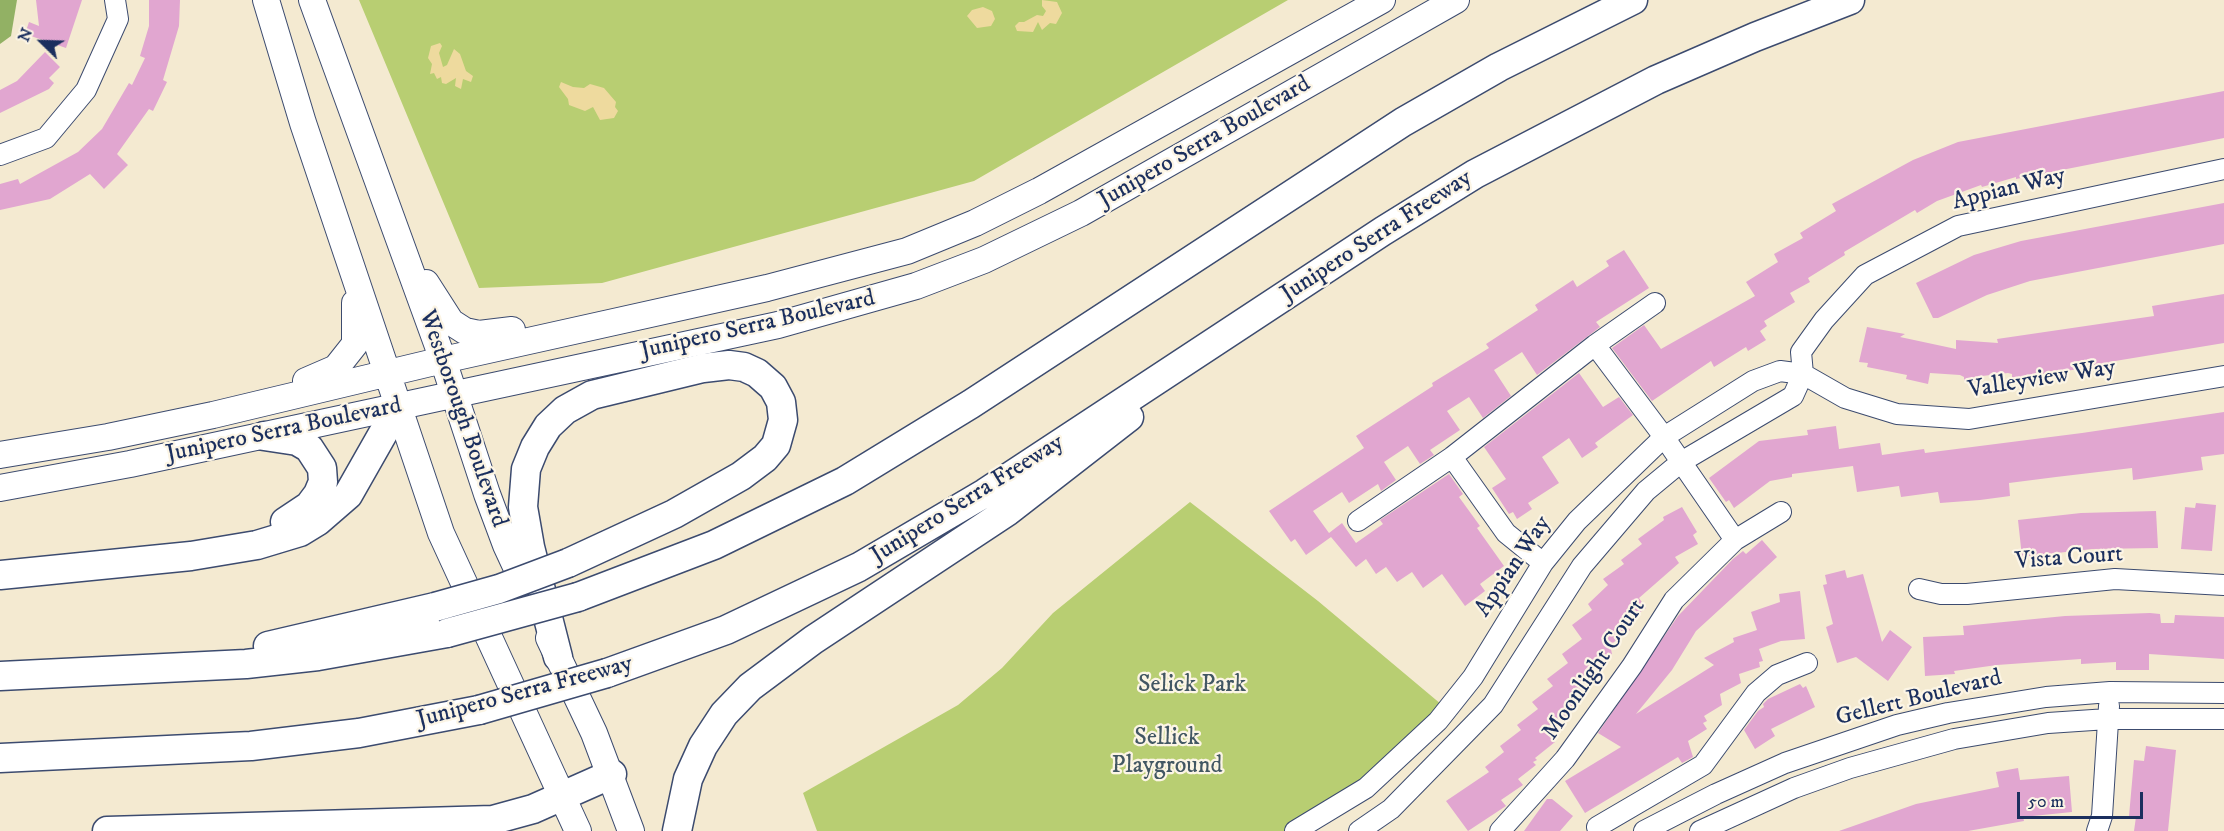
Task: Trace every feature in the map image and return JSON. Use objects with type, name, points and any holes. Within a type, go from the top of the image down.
[{"type":"highway","points":[[0,676],[173,669],[318,656],[447,633],[578,597],[646,573],[739,534],[869,468],[1403,122],[1499,67],[1633,0]]},
{"type":"highway","name":"Junipero Serra Freeway","points":[[0,758],[278,743],[394,727],[479,710],[607,674],[759,616],[890,550],[985,493],[1443,193],[1556,130],[1721,50],[1850,0]]},
{"type":"highway","points":[[677,831],[688,779],[703,746],[724,714],[750,687],[813,640],[1040,488],[1259,313]]},
{"type":"highway","points":[[173,669],[435,607],[499,589],[568,564],[674,514],[741,476],[765,458],[776,445],[783,420],[781,402],[768,381],[751,370],[737,366],[696,369],[592,395],[565,410],[548,426],[535,447],[526,469],[523,507],[530,547],[558,657]]},
{"type":"highway","points":[[0,575],[191,556],[279,540],[318,521],[348,495],[398,407]]},
{"type":"highway","points":[[191,556],[237,544],[274,528],[309,506],[318,494],[323,482],[322,468],[309,448],[297,441],[264,436]]},
{"type":"highway","points":[[107,831],[477,821],[520,814],[612,774]]},
{"type":"main road","points":[[266,0],[303,123],[441,533],[578,831]]},
{"type":"main road","name":"Westborough Boulevard","points":[[312,0],[443,360],[506,545],[612,774],[631,831]]},
{"type":"main road","name":"Junipero Serra Boulevard","points":[[0,455],[125,434],[837,271],[941,238],[1102,158],[1382,0]]},
{"type":"main road","name":"Junipero Serra Boulevard","points":[[0,488],[94,472],[454,395],[813,316],[883,297],[950,274],[1016,246],[1081,213],[1456,0]]},
{"type":"main road","points":[[402,247],[451,322],[465,331],[479,334],[626,319]]},
{"type":"main road","points":[[249,406],[336,368],[348,356],[355,344],[357,328],[352,267]]},
{"type":"street","points":[[0,155],[46,138],[86,90],[118,19],[115,0]]},
{"type":"street","name":"Appian Way","points":[[1359,831],[1392,809],[1493,705],[1582,566],[1646,491],[1681,462],[1793,396],[1803,374],[1801,352],[1824,320],[1865,275],[1958,226],[2224,169]]},
{"type":"street","points":[[1358,521],[1452,457],[1595,345],[1655,303]]},
{"type":"street","points":[[1595,345],[1664,437],[1735,540]]},
{"type":"street","name":"Appian Way","points":[[1295,831],[1356,794],[1438,721],[1473,677],[1543,563],[1577,521],[1664,437],[1753,381],[1780,370],[1803,374]]},
{"type":"street","name":"Valleyview Way","points":[[1803,374],[1845,398],[1897,414],[1969,419],[2224,376]]},
{"type":"street","points":[[1452,457],[1506,533],[1543,563]]},
{"type":"street","name":"Moonlight Court","points":[[1500,831],[1565,759],[1632,666],[1674,600],[1735,540],[1781,512]]},
{"type":"street","name":"Vista Court","points":[[1918,589],[1941,594],[1967,594],[2115,579],[2224,585]]},
{"type":"street","points":[[1599,831],[1597,827],[1703,765],[1756,693],[1777,675],[1807,663]]},
{"type":"street","points":[[2097,831],[2102,816],[2110,692]]},
{"type":"street","name":"Gellert Boulevard","points":[[1644,831],[1716,794],[1785,763],[1897,725],[1996,704],[2110,692],[2224,693]]},
{"type":"street","name":"Gellert Boulevard","points":[[1700,831],[1731,824],[1794,788],[1904,751],[2010,729],[2108,719],[2224,719]]},
{"type":"street","points":[[1703,765],[1731,824]]},
{"type":"street","points":[[1318,831],[1355,807],[1356,794]]},
{"type":"green space","points":[[0,0],[17,0],[11,36],[0,44]]},
{"type":"green space","points":[[359,0],[1288,0],[974,181],[602,283],[479,288]]},
{"type":"green space","name":"Selick Park","points":[[1190,502],[1318,601],[1454,715],[1313,831],[817,831],[803,793],[958,705],[1002,668],[1053,613]]},
{"type":"sand","points":[[1042,0],[1057,2],[1062,13],[1056,24],[1050,23],[1042,30],[1038,22],[1033,32],[1017,31],[1015,26],[1019,22],[1024,22],[1037,15],[1043,16],[1046,11],[1042,6]]},
{"type":"sand","points":[[983,7],[992,11],[995,19],[991,26],[977,28],[967,16],[972,10]]},
{"type":"sand","points":[[440,43],[442,46],[439,53],[443,67],[447,65],[454,49],[460,54],[466,71],[473,76],[471,82],[463,79],[461,89],[455,86],[456,78],[446,84],[442,83],[441,77],[437,79],[434,73],[430,74],[432,64],[428,58],[431,46]]},
{"type":"sand","points":[[561,82],[573,87],[584,88],[590,84],[604,88],[616,102],[615,107],[618,111],[614,118],[600,120],[593,107],[585,111],[569,105],[568,99],[559,87]]},
{"type":"building","points":[[36,0],[82,0],[66,48],[25,34],[29,22],[39,26]]},
{"type":"building","points":[[149,0],[180,0],[179,26],[163,80],[167,82],[153,111],[149,109],[117,154],[128,165],[104,189],[90,174],[50,199],[0,210],[0,184],[18,179],[20,184],[78,152],[102,129],[129,83],[132,85],[145,58],[140,56],[149,26]]},
{"type":"building","points":[[45,52],[60,67],[49,78],[54,83],[49,89],[0,113],[0,90],[17,81]]},
{"type":"building","points":[[2224,91],[2224,138],[2016,179],[2016,177],[1982,187],[1981,185],[1937,201],[1917,213],[1915,210],[1844,252],[1845,255],[1808,278],[1810,282],[1790,293],[1795,302],[1764,321],[1767,326],[1760,331],[1766,340],[1748,351],[1746,347],[1714,367],[1711,361],[1652,401],[1612,348],[1644,325],[1661,349],[1755,296],[1746,282],[1778,262],[1774,254],[1803,238],[1800,233],[1836,211],[1832,204],[1913,160],[1958,142]]},
{"type":"building","points":[[2224,203],[2224,244],[2030,281],[1987,295],[1938,318],[1933,318],[1916,283],[1974,255],[2021,241]]},
{"type":"building","points":[[1624,250],[1649,288],[1596,322],[1600,327],[1537,375],[1522,352],[1494,370],[1511,396],[1483,418],[1469,397],[1447,411],[1460,430],[1430,450],[1434,455],[1420,464],[1408,446],[1384,462],[1396,480],[1381,491],[1378,484],[1349,503],[1342,492],[1313,511],[1329,533],[1342,523],[1356,543],[1383,524],[1380,520],[1449,474],[1463,494],[1459,497],[1480,526],[1477,528],[1504,566],[1480,584],[1485,591],[1465,606],[1442,574],[1423,588],[1412,572],[1397,582],[1386,567],[1376,574],[1366,559],[1356,567],[1331,537],[1306,555],[1295,539],[1291,542],[1269,511],[1364,448],[1356,436],[1433,386],[1432,383],[1489,348],[1486,344],[1538,310],[1535,305],[1573,280],[1577,287],[1609,266],[1606,261]]},
{"type":"building","points":[[2224,294],[2224,343],[2109,362],[2110,365],[2012,378],[2012,374],[2008,373],[1982,376],[1981,382],[1964,381],[1964,377],[1960,375],[1930,373],[1928,384],[1906,379],[1907,375],[1867,367],[1868,363],[1859,362],[1867,327],[1905,334],[1900,337],[1956,349],[1956,340],[1998,343],[1997,339],[2154,316],[2152,306]]},
{"type":"building","points":[[1579,373],[1603,407],[1619,397],[1633,415],[1595,443],[1598,447],[1582,458],[1569,438],[1542,457],[1559,483],[1528,503],[1532,509],[1517,519],[1513,512],[1509,514],[1492,488],[1506,479],[1484,447]]},
{"type":"building","points":[[2224,412],[2224,454],[2201,457],[2203,470],[2133,480],[2132,468],[2009,483],[2010,496],[1980,500],[1940,503],[1938,492],[1901,497],[1899,486],[1857,492],[1853,466],[1792,474],[1792,477],[1770,481],[1734,508],[1729,500],[1726,502],[1709,478],[1759,441],[1808,435],[1807,430],[1836,426],[1839,449],[1880,443],[1882,455],[1924,449],[1925,453]]},
{"type":"building","points":[[2196,503],[2216,505],[2212,551],[2181,549],[2185,507],[2195,508]]},
{"type":"building","points":[[1682,507],[1697,532],[1693,535],[1698,544],[1675,557],[1679,563],[1639,598],[1646,608],[1625,623],[1630,630],[1610,645],[1612,654],[1593,669],[1597,675],[1581,687],[1584,697],[1566,711],[1568,721],[1549,735],[1555,742],[1535,758],[1537,760],[1533,762],[1536,765],[1518,779],[1523,785],[1501,800],[1506,806],[1468,831],[1446,801],[1489,772],[1485,767],[1504,752],[1500,746],[1521,730],[1517,725],[1538,709],[1532,702],[1553,686],[1547,679],[1568,663],[1562,654],[1582,639],[1572,625],[1592,610],[1588,604],[1608,585],[1603,579],[1624,564],[1621,560],[1642,544],[1638,539],[1664,520],[1663,517]]},
{"type":"building","points":[[2156,511],[2158,548],[2092,549],[2022,557],[2018,520],[2081,513]]},
{"type":"building","points":[[1762,540],[1777,557],[1696,631],[1672,670],[1636,714],[1714,665],[1704,658],[1734,642],[1733,638],[1757,630],[1751,612],[1780,602],[1779,594],[1800,591],[1805,639],[1781,641],[1759,649],[1763,661],[1759,662],[1760,667],[1739,674],[1741,683],[1720,694],[1722,705],[1704,716],[1707,721],[1703,723],[1707,729],[1688,741],[1693,757],[1682,763],[1678,757],[1585,813],[1565,781],[1621,747],[1598,733],[1678,616],[1733,559],[1743,551],[1746,554]]},
{"type":"building","points":[[1845,570],[1847,578],[1863,574],[1882,642],[1890,630],[1912,647],[1888,681],[1856,657],[1837,663],[1826,627],[1833,624],[1823,585],[1827,584],[1825,575]]},
{"type":"building","points":[[2160,614],[2161,623],[2174,623],[2175,615],[2224,617],[2224,659],[2149,654],[2149,670],[2116,670],[2116,662],[2081,664],[2081,659],[1997,665],[1954,671],[1955,674],[1925,676],[1923,637],[1964,635],[1963,626],[2065,616]]},
{"type":"building","points":[[1800,684],[1803,688],[1806,686],[1815,707],[1771,729],[1775,736],[1755,749],[1744,730],[1768,699]]},
{"type":"building","points":[[2146,746],[2176,750],[2168,831],[2134,831],[2136,817],[2129,816],[2134,760],[2144,761]]},
{"type":"building","points":[[2018,768],[2020,780],[2069,776],[2072,812],[2023,817],[2024,821],[1968,831],[1839,831],[1916,804],[1999,787],[1996,772]]},
{"type":"building","points":[[1547,799],[1552,799],[1573,816],[1560,831],[1524,831]]},
{"type":"park label","name":"Sellick Playground","points":[[1167,753]]}]
